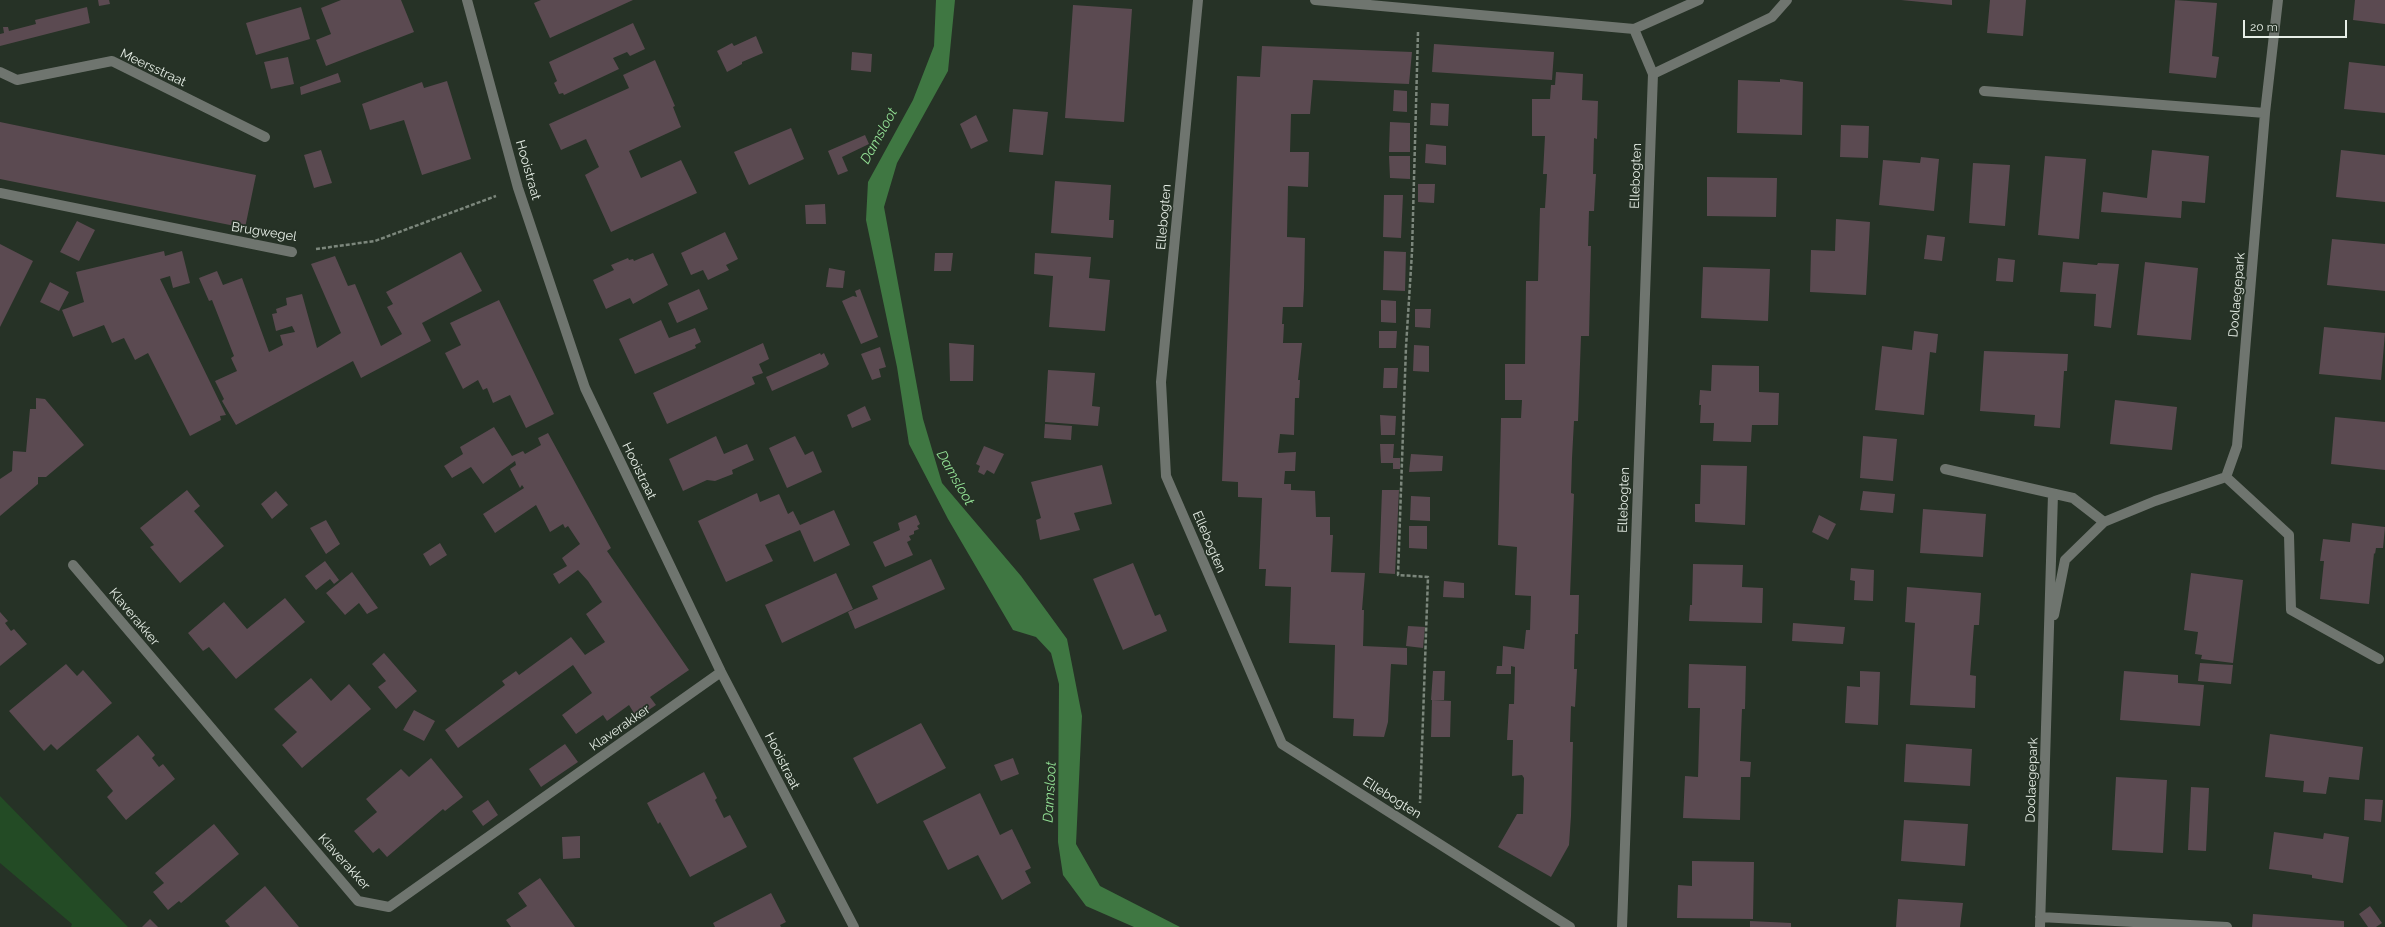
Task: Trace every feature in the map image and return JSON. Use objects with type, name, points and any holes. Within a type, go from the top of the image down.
[{"type":"street","name":"Hooistraat","points":[[468,0],[518,188],[585,388],[721,672],[854,927]]},
{"type":"street","name":"Ellebogten","points":[[1198,0],[1161,382],[1166,476],[1282,744],[1570,927]]},
{"type":"street","points":[[1315,0],[1634,29],[1699,0]]},
{"type":"street","points":[[1652,74],[1772,17],[1787,0]]},
{"type":"street","name":"Doolaegepark","points":[[2049,645],[2065,560],[2104,522],[2155,501],[2226,477],[2237,446],[2265,113],[2278,0]]},
{"type":"street","name":"Ellebogten","points":[[1622,927],[1652,74],[1634,29]]},
{"type":"street","name":"Meersstraat","points":[[0,72],[17,80],[112,61],[265,137]]},
{"type":"street","points":[[1984,91],[2265,113]]},
{"type":"street","name":"Brugwegel","points":[[0,193],[292,252]]},
{"type":"street","points":[[1945,469],[2073,498],[2104,522]]},
{"type":"street","points":[[2226,477],[2289,535],[2290,610],[2379,659]]},
{"type":"street","name":"Doolaegepark","points":[[2040,927],[2053,494]]},
{"type":"street","name":"Klaverakker","points":[[73,565],[358,901],[389,907],[721,672]]},
{"type":"street","points":[[2040,916],[2227,927]]},
{"type":"path","points":[[1419,10],[1412,252],[1406,347],[1398,575],[1428,577],[1419,831]]},
{"type":"path","name":"Brugwegel","points":[[292,252],[375,241],[518,188]]},
{"type":"shaded area","points":[[936,0],[955,0],[948,71],[897,163],[884,207],[923,419],[942,483],[1021,576],[1067,639],[1082,716],[1076,844],[1100,886],[1180,927],[1134,927],[1086,906],[1063,875],[1058,842],[1059,684],[1051,653],[1036,637],[1013,630],[948,519],[909,444],[897,367],[866,220],[868,182],[913,100],[934,46]]},
{"type":"shaded area","points":[[0,796],[128,927],[71,927],[72,924],[0,863]]},
{"type":"building","points":[[98,0],[109,0],[110,4],[99,6]]},
{"type":"building","points":[[341,0],[401,0],[414,32],[326,66],[316,40],[331,34],[321,8]]},
{"type":"building","points":[[541,0],[633,0],[550,38],[534,3]]},
{"type":"building","points":[[1901,0],[1952,0],[1952,5]]},
{"type":"building","points":[[1990,0],[2026,0],[2023,36],[1987,33]]},
{"type":"building","points":[[2175,0],[2217,3],[2212,56],[2219,57],[2216,78],[2169,73]]},
{"type":"building","points":[[2355,0],[2385,0],[2385,24],[2353,20]]},
{"type":"building","points":[[1073,5],[1132,9],[1124,122],[1065,118]]},
{"type":"building","points":[[87,7],[90,23],[0,46],[0,34],[4,33],[3,27],[8,27],[9,31],[36,24],[35,20]]},
{"type":"building","points":[[301,7],[310,39],[256,55],[246,23]]},
{"type":"building","points":[[633,23],[645,49],[630,56],[627,52],[613,58],[619,69],[564,95],[563,93],[559,94],[554,83],[557,81],[549,62]]},
{"type":"building","points":[[756,36],[763,53],[742,62],[742,64],[727,72],[717,51],[732,43],[734,46]]},
{"type":"building","points":[[1434,44],[1554,52],[1552,80],[1432,72]]},
{"type":"building","points":[[1262,46],[1412,52],[1409,84],[1313,80],[1310,114],[1291,114],[1290,152],[1309,152],[1308,187],[1288,186],[1287,237],[1305,238],[1304,288],[1303,307],[1283,307],[1282,324],[1284,324],[1283,343],[1302,343],[1298,380],[1300,380],[1299,398],[1295,398],[1294,435],[1280,434],[1278,453],[1296,452],[1295,471],[1285,471],[1284,484],[1291,484],[1291,490],[1315,491],[1316,517],[1330,517],[1330,535],[1333,535],[1331,572],[1365,573],[1362,610],[1364,610],[1363,646],[1407,648],[1407,665],[1391,664],[1388,722],[1384,737],[1353,736],[1354,719],[1333,718],[1335,645],[1289,643],[1291,587],[1265,586],[1266,569],[1259,569],[1262,498],[1238,497],[1238,482],[1222,481],[1237,76],[1260,77]]},
{"type":"building","points":[[852,52],[872,54],[871,72],[851,70]]},
{"type":"building","points":[[288,57],[294,84],[271,89],[264,62]]},
{"type":"building","points":[[655,60],[675,106],[673,107],[681,127],[629,151],[641,178],[681,160],[697,193],[611,232],[585,175],[599,167],[586,139],[561,150],[549,124],[629,88],[623,75]]},
{"type":"building","points":[[2349,62],[2385,66],[2385,113],[2344,109]]},
{"type":"building","points":[[1556,72],[1583,74],[1582,100],[1598,101],[1597,139],[1594,138],[1593,174],[1596,174],[1594,211],[1589,211],[1588,246],[1591,246],[1589,336],[1581,336],[1578,421],[1574,421],[1572,458],[1571,493],[1574,494],[1570,595],[1579,595],[1578,634],[1575,634],[1574,669],[1577,669],[1575,707],[1571,706],[1570,742],[1573,742],[1571,816],[1569,845],[1551,877],[1498,847],[1517,814],[1523,814],[1524,778],[1522,775],[1512,776],[1513,740],[1507,740],[1509,704],[1514,704],[1515,667],[1511,666],[1511,674],[1496,674],[1497,666],[1502,666],[1503,646],[1524,649],[1526,630],[1530,630],[1531,596],[1515,595],[1517,547],[1498,545],[1501,418],[1521,418],[1522,400],[1505,400],[1505,364],[1525,364],[1526,281],[1538,281],[1540,208],[1545,208],[1547,174],[1543,174],[1545,136],[1532,136],[1532,99],[1550,99],[1551,85],[1555,85]]},
{"type":"building","points":[[338,73],[341,82],[301,95],[300,87]]},
{"type":"building","points":[[1780,79],[1803,82],[1802,135],[1737,133],[1738,80],[1780,82]]},
{"type":"building","points":[[447,81],[471,159],[422,175],[404,120],[370,130],[362,104],[422,82],[424,88]]},
{"type":"building","points":[[1394,90],[1407,91],[1407,112],[1393,111]]},
{"type":"building","points":[[1431,103],[1449,104],[1448,126],[1430,125]]},
{"type":"building","points":[[1013,109],[1048,112],[1043,155],[1009,152]]},
{"type":"building","points":[[976,115],[988,141],[971,149],[960,124]]},
{"type":"building","points":[[0,122],[256,175],[245,228],[0,179]]},
{"type":"building","points":[[1390,122],[1410,123],[1410,152],[1389,152]]},
{"type":"building","points":[[1841,125],[1869,126],[1868,158],[1840,157]]},
{"type":"building","points":[[791,128],[804,159],[749,185],[734,152]]},
{"type":"building","points":[[865,135],[869,144],[842,157],[848,171],[838,175],[828,151]]},
{"type":"building","points":[[1426,144],[1446,146],[1446,165],[1425,163]]},
{"type":"building","points":[[321,150],[332,183],[314,188],[304,155]]},
{"type":"building","points":[[2152,150],[2209,156],[2205,203],[2182,201],[2181,218],[2101,212],[2103,192],[2147,198]]},
{"type":"building","points":[[2341,150],[2385,155],[2385,202],[2336,197]]},
{"type":"building","points":[[1389,156],[1410,156],[1410,179],[1390,178]]},
{"type":"building","points":[[2045,156],[2086,159],[2079,239],[2038,235]]},
{"type":"building","points":[[1921,157],[1939,159],[1934,211],[1879,205],[1883,160],[1920,163]]},
{"type":"building","points":[[1973,163],[2010,165],[2005,226],[1969,223]]},
{"type":"building","points":[[1707,177],[1777,178],[1776,217],[1707,216]]},
{"type":"building","points":[[1055,181],[1111,185],[1109,220],[1114,220],[1113,238],[1051,233]]},
{"type":"building","points":[[1418,184],[1435,184],[1434,203],[1418,202]]},
{"type":"building","points":[[1384,195],[1403,195],[1401,238],[1383,237]]},
{"type":"building","points":[[825,204],[826,224],[806,224],[805,205]]},
{"type":"building","points":[[1836,219],[1870,222],[1866,295],[1810,292],[1811,250],[1835,251]]},
{"type":"building","points":[[77,221],[95,230],[79,261],[60,252]]},
{"type":"building","points":[[725,232],[738,259],[726,265],[729,270],[708,280],[703,270],[691,275],[681,253]]},
{"type":"building","points":[[1927,235],[1945,237],[1942,261],[1924,259]]},
{"type":"building","points":[[2332,239],[2385,244],[2385,291],[2327,285]]},
{"type":"building","points":[[0,244],[33,261],[0,327]]},
{"type":"building","points":[[164,251],[165,256],[182,251],[190,283],[173,288],[170,276],[160,279],[226,415],[220,416],[221,420],[190,436],[148,353],[135,360],[124,338],[112,343],[104,325],[73,337],[62,310],[84,302],[76,272]]},
{"type":"building","points":[[1384,251],[1406,252],[1405,291],[1383,290]]},
{"type":"building","points":[[461,252],[482,291],[422,323],[431,341],[361,378],[353,361],[236,425],[222,401],[224,399],[215,381],[237,371],[231,358],[234,356],[212,300],[209,301],[199,278],[217,271],[223,285],[242,278],[269,352],[283,345],[280,335],[295,332],[292,326],[276,331],[272,314],[277,313],[276,309],[287,305],[286,298],[302,294],[317,348],[341,333],[311,264],[335,256],[348,286],[355,284],[381,346],[402,334],[387,307],[393,304],[386,292]]},
{"type":"building","points":[[653,253],[668,285],[633,304],[630,298],[606,309],[593,280],[614,270],[611,265],[628,258],[629,260],[633,259],[634,261]]},
{"type":"building","points":[[935,253],[953,253],[951,271],[934,271]]},
{"type":"building","points":[[1035,253],[1091,257],[1089,278],[1110,280],[1105,331],[1049,327],[1053,276],[1034,274]]},
{"type":"building","points":[[1998,258],[2015,260],[2013,282],[1996,281]]},
{"type":"building","points":[[2063,262],[2097,265],[2098,263],[2119,264],[2111,328],[2094,326],[2096,294],[2060,292]]},
{"type":"building","points":[[2145,262],[2198,268],[2191,340],[2137,335]]},
{"type":"building","points":[[1703,267],[1770,269],[1768,321],[1701,318]]},
{"type":"building","points":[[829,268],[845,271],[843,288],[826,287]]},
{"type":"building","points":[[50,282],[69,292],[59,311],[40,302]]},
{"type":"building","points":[[699,289],[708,309],[677,323],[668,303]]},
{"type":"building","points":[[860,289],[878,337],[861,344],[842,301],[853,296],[857,297],[855,291]]},
{"type":"building","points":[[499,300],[554,414],[526,428],[510,395],[493,403],[487,388],[483,390],[478,380],[463,389],[445,353],[461,345],[450,323]]},
{"type":"building","points":[[1381,300],[1396,301],[1396,323],[1381,322]]},
{"type":"building","points":[[1415,309],[1431,309],[1430,328],[1415,327]]},
{"type":"building","points":[[661,320],[669,338],[695,328],[701,342],[695,345],[696,348],[635,374],[619,339]]},
{"type":"building","points":[[2324,327],[2385,333],[2381,380],[2319,374]]},
{"type":"building","points":[[1379,331],[1397,331],[1396,348],[1379,348]]},
{"type":"building","points":[[1914,331],[1938,334],[1936,353],[1930,352],[1924,415],[1875,410],[1882,346],[1912,350]]},
{"type":"building","points":[[763,343],[769,359],[759,364],[763,373],[752,377],[755,384],[667,424],[653,393]]},
{"type":"building","points":[[949,343],[974,345],[973,381],[950,381]]},
{"type":"building","points":[[1414,345],[1429,346],[1429,372],[1413,371]]},
{"type":"building","points":[[880,347],[886,367],[879,369],[881,377],[872,380],[861,354]]},
{"type":"building","points":[[1984,351],[2068,354],[2067,371],[2064,371],[2060,428],[2034,426],[2035,415],[1980,411]]},
{"type":"building","points":[[820,353],[821,355],[824,353],[829,364],[826,367],[772,391],[766,377]]},
{"type":"building","points":[[1712,365],[1759,366],[1759,392],[1779,393],[1778,425],[1752,425],[1751,442],[1713,441],[1714,423],[1700,423],[1701,405],[1699,405],[1700,390],[1711,391]]},
{"type":"building","points":[[1384,368],[1398,368],[1397,388],[1383,388]]},
{"type":"building","points":[[1048,370],[1095,373],[1092,406],[1100,407],[1098,426],[1045,422]]},
{"type":"building","points":[[36,398],[45,399],[84,445],[46,477],[38,477],[38,484],[0,516],[0,479],[12,471],[13,451],[26,452],[30,409],[36,409]]},
{"type":"building","points":[[2115,400],[2177,407],[2172,450],[2110,444]]},
{"type":"building","points":[[865,406],[871,420],[852,428],[847,415]]},
{"type":"building","points":[[1380,415],[1396,416],[1395,435],[1381,435]]},
{"type":"building","points":[[2335,417],[2385,422],[2385,470],[2331,464]]},
{"type":"building","points":[[1045,424],[1072,426],[1071,440],[1044,438]]},
{"type":"building","points":[[494,427],[512,456],[523,451],[525,454],[541,445],[538,438],[548,433],[611,548],[607,551],[689,670],[650,697],[656,705],[637,718],[629,705],[607,721],[603,715],[576,734],[562,715],[592,693],[573,665],[458,748],[445,730],[505,685],[502,681],[516,671],[519,675],[571,637],[585,655],[605,642],[586,614],[602,602],[588,581],[578,570],[559,584],[553,574],[567,566],[562,558],[580,544],[568,526],[565,528],[563,524],[550,532],[536,505],[495,533],[483,514],[524,488],[522,485],[520,488],[510,469],[516,465],[515,461],[483,484],[471,467],[452,478],[444,466],[463,454],[460,447]]},
{"type":"building","points":[[716,436],[724,454],[747,444],[754,460],[732,470],[733,474],[715,481],[707,480],[683,491],[669,459]]},
{"type":"building","points":[[795,436],[805,455],[813,451],[822,472],[787,488],[769,448]]},
{"type":"building","points":[[1863,436],[1897,439],[1893,481],[1860,478]]},
{"type":"building","points":[[1380,444],[1394,444],[1393,458],[1400,458],[1400,469],[1393,469],[1393,463],[1381,463]]},
{"type":"building","points":[[984,446],[1004,454],[994,474],[987,470],[984,475],[978,472],[980,466],[976,464]]},
{"type":"building","points":[[1411,454],[1443,456],[1442,471],[1409,472]]},
{"type":"building","points":[[1102,465],[1112,504],[1074,513],[1080,530],[1040,540],[1036,520],[1041,518],[1031,482]]},
{"type":"building","points":[[1701,465],[1747,466],[1745,525],[1695,522],[1695,504],[1700,504]]},
{"type":"building","points":[[187,490],[200,506],[194,511],[224,546],[180,583],[150,547],[154,545],[140,528]]},
{"type":"building","points":[[1382,490],[1399,490],[1395,574],[1379,573]]},
{"type":"building","points":[[276,491],[288,505],[272,519],[261,504]]},
{"type":"building","points":[[1863,491],[1895,494],[1893,513],[1860,510]]},
{"type":"building","points":[[757,493],[760,502],[779,494],[788,514],[793,511],[800,525],[834,510],[850,545],[814,562],[800,530],[765,545],[773,561],[726,582],[698,521]]},
{"type":"building","points":[[1411,496],[1430,497],[1430,521],[1410,520]]},
{"type":"building","points":[[1923,509],[1986,514],[1983,557],[1920,553]]},
{"type":"building","points":[[916,515],[920,524],[917,526],[919,529],[914,531],[914,534],[909,536],[911,540],[907,542],[913,555],[885,567],[873,542],[900,530],[898,523]]},
{"type":"building","points":[[1819,515],[1836,524],[1828,540],[1812,532]]},
{"type":"building","points":[[326,520],[340,544],[326,554],[310,528]]},
{"type":"building","points":[[2352,523],[2385,527],[2383,548],[2376,548],[2375,554],[2374,553],[2369,604],[2320,599],[2324,561],[2320,561],[2323,539],[2350,542]]},
{"type":"building","points":[[1409,526],[1427,526],[1427,549],[1409,548]]},
{"type":"building","points":[[440,543],[447,555],[430,566],[423,554]]},
{"type":"building","points":[[931,559],[945,589],[855,629],[848,612],[878,599],[872,586]]},
{"type":"building","points":[[325,561],[339,580],[334,584],[330,579],[316,590],[305,576]]},
{"type":"building","points":[[1133,563],[1155,616],[1160,614],[1167,631],[1123,650],[1093,579]]},
{"type":"building","points":[[1693,564],[1743,565],[1742,587],[1763,588],[1762,623],[1689,621],[1690,605],[1692,605]]},
{"type":"building","points":[[1851,568],[1874,570],[1873,601],[1854,600],[1855,581],[1850,580]]},
{"type":"building","points":[[352,572],[378,608],[367,614],[359,603],[345,615],[326,593]]},
{"type":"building","points":[[836,573],[853,609],[782,643],[765,605]]},
{"type":"building","points":[[2191,573],[2243,580],[2233,663],[2201,659],[2202,655],[2195,654],[2198,632],[2184,630]]},
{"type":"building","points":[[1444,581],[1464,583],[1464,598],[1443,597]]},
{"type":"building","points":[[1907,587],[1981,593],[1979,625],[1974,625],[1970,675],[1976,676],[1975,708],[1910,705],[1915,623],[1905,622]]},
{"type":"building","points":[[285,598],[305,622],[236,679],[209,647],[203,651],[188,633],[224,602],[247,629]]},
{"type":"building","points":[[0,612],[8,621],[5,623],[11,631],[14,629],[27,644],[0,666]]},
{"type":"building","points":[[1793,623],[1845,627],[1843,644],[1792,641]]},
{"type":"building","points":[[1408,626],[1425,627],[1423,648],[1406,646]]},
{"type":"building","points":[[384,653],[417,691],[396,709],[378,687],[386,681],[372,664]]},
{"type":"building","points":[[2200,663],[2233,665],[2231,684],[2198,681]]},
{"type":"building","points":[[66,664],[77,676],[83,670],[112,703],[57,750],[51,744],[44,751],[9,711]]},
{"type":"building","points":[[1689,664],[1746,666],[1745,709],[1742,709],[1740,761],[1751,762],[1750,777],[1741,777],[1740,820],[1683,818],[1685,776],[1698,777],[1700,708],[1688,708]]},
{"type":"building","points":[[1433,671],[1445,671],[1444,700],[1431,700]]},
{"type":"building","points":[[1860,671],[1880,672],[1878,725],[1845,723],[1847,686],[1860,687]]},
{"type":"building","points":[[2124,671],[2178,675],[2178,683],[2204,685],[2200,726],[2120,720]]},
{"type":"building","points":[[311,678],[331,701],[349,684],[371,709],[302,768],[282,745],[297,732],[274,709]]},
{"type":"building","points":[[1432,700],[1451,701],[1450,737],[1431,737]]},
{"type":"building","points":[[414,710],[435,721],[424,741],[403,730]]},
{"type":"building","points":[[921,723],[946,768],[877,804],[853,758]]},
{"type":"building","points":[[2270,734],[2363,747],[2359,780],[2329,777],[2326,794],[2303,792],[2304,781],[2265,777]]},
{"type":"building","points":[[138,735],[155,755],[152,758],[159,767],[163,764],[175,779],[126,820],[107,797],[113,791],[96,770]]},
{"type":"building","points":[[565,744],[578,762],[541,787],[529,769]]},
{"type":"building","points":[[1906,744],[1972,749],[1970,786],[1904,782]]},
{"type":"building","points":[[431,758],[463,797],[445,811],[443,809],[387,857],[379,848],[373,853],[354,831],[377,812],[366,799],[401,769],[409,777]]},
{"type":"building","points":[[1013,758],[1019,774],[1001,781],[994,765]]},
{"type":"building","points":[[704,772],[717,798],[715,800],[724,818],[730,815],[747,847],[690,877],[660,822],[658,824],[647,803]]},
{"type":"building","points":[[2116,777],[2167,780],[2163,853],[2112,850]]},
{"type":"building","points":[[2191,787],[2209,788],[2206,851],[2188,850]]},
{"type":"building","points":[[980,793],[1000,835],[1012,829],[1031,868],[1025,871],[1031,883],[1002,900],[978,855],[948,870],[923,821]]},
{"type":"building","points":[[2365,799],[2383,800],[2381,822],[2364,820]]},
{"type":"building","points":[[488,800],[498,815],[483,826],[472,811]]},
{"type":"building","points":[[1904,820],[1968,824],[1965,866],[1901,861]]},
{"type":"building","points":[[214,824],[239,854],[181,903],[179,901],[168,910],[153,892],[164,883],[155,873]]},
{"type":"building","points":[[2274,832],[2323,839],[2324,833],[2349,837],[2343,883],[2312,878],[2312,875],[2269,869]]},
{"type":"building","points":[[580,836],[580,858],[563,859],[562,837]]},
{"type":"building","points":[[1692,861],[1754,862],[1753,919],[1677,918],[1678,885],[1692,886]]},
{"type":"building","points":[[540,878],[575,927],[511,927],[506,920],[527,906],[518,893]]},
{"type":"building","points":[[265,886],[299,927],[230,927],[225,921]]},
{"type":"building","points":[[771,893],[786,922],[780,925],[781,927],[715,927],[713,923]]},
{"type":"building","points":[[1898,899],[1963,903],[1960,927],[1896,927]]},
{"type":"building","points":[[2370,906],[2382,923],[2376,927],[2368,927],[2359,914]]},
{"type":"building","points":[[2253,914],[2344,921],[2344,927],[2252,927]]},
{"type":"building","points":[[150,919],[158,927],[142,927]]},
{"type":"building","points":[[1750,921],[1791,923],[1791,927],[1750,927]]},
{"type":"water label","name":"Damsloot","points":[[879,136]]},
{"type":"water label","name":"Damsloot","points":[[955,478]]},
{"type":"water label","name":"Damsloot","points":[[1050,792]]}]
